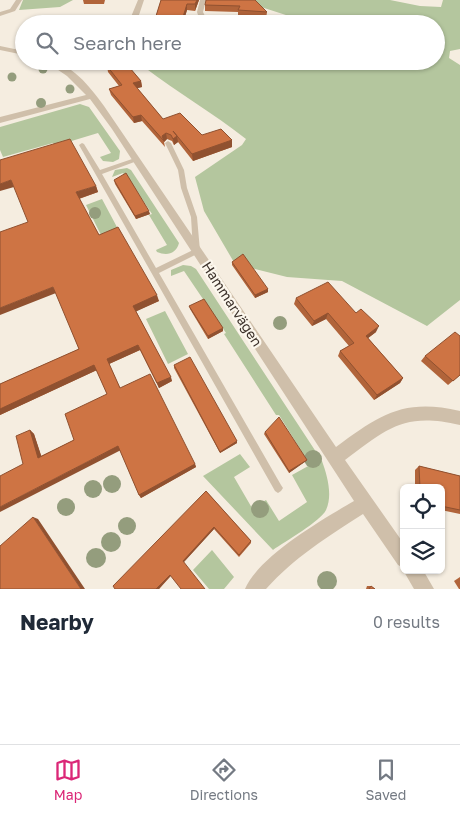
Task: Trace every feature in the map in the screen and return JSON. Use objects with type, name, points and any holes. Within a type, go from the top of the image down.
[{"type":"street","points":[[0,14],[13,10],[18,0]]},
{"type":"street","points":[[135,15],[141,0]]},
{"type":"street","points":[[201,15],[200,12],[203,0]]},
{"type":"street","points":[[0,48],[15,51]]},
{"type":"street","name":"Hammarvägen","points":[[65,70],[74,75],[116,128],[135,160],[334,458],[400,553]]},
{"type":"street","points":[[0,120],[92,96]]},
{"type":"street","points":[[334,458],[384,423],[408,413],[432,412],[460,418]]},
{"type":"street","points":[[254,589],[278,563],[306,540],[365,503]]},
{"type":"street","points":[[415,574],[425,589]]},
{"type":"lane","points":[[154,272],[197,251],[194,217],[184,188],[181,170],[168,143]]},
{"type":"lane","points":[[82,145],[278,488]]},
{"type":"lane","points":[[98,173],[135,160]]},
{"type":"green space","points":[[23,0],[73,0],[60,7],[19,10]]},
{"type":"green space","points":[[239,0],[390,0],[420,6],[441,7],[443,0],[460,0],[460,49],[450,51],[449,58],[460,65],[460,300],[427,326],[342,281],[287,277],[235,264],[204,211],[195,177],[242,145],[246,139],[148,70],[445,70],[445,15],[286,15]]},
{"type":"green space","points":[[80,104],[89,107],[120,151],[119,159],[113,162],[103,161],[100,157],[111,153],[98,133],[55,146],[53,143],[3,157],[0,150],[0,127]]},
{"type":"green space","points":[[127,168],[131,170],[179,243],[173,252],[164,254],[157,252],[156,250],[167,245],[149,215],[152,214],[138,193],[135,193],[123,173],[112,177],[115,170]]},
{"type":"green space","points":[[102,199],[118,229],[101,235],[86,205]]},
{"type":"green space","points":[[183,265],[196,269],[322,461],[324,467],[329,498],[323,515],[273,550],[203,476],[240,454],[250,467],[234,477],[252,508],[266,500],[279,521],[307,502],[292,475],[310,465],[184,271],[171,276],[171,270]]},
{"type":"green space","points":[[165,311],[188,354],[168,364],[146,319]]},
{"type":"green space","points":[[212,550],[234,577],[224,589],[209,589],[193,570]]},
{"type":"building","points":[[161,0],[197,0],[195,4],[187,4],[184,15],[156,15]]},
{"type":"building","points":[[206,0],[255,0],[267,12],[238,10],[240,6],[205,5]]},
{"type":"building","points":[[110,70],[132,70],[141,81],[133,83],[163,119],[180,113],[202,135],[221,129],[232,140],[192,154],[173,131],[177,136],[173,139],[171,135],[166,133],[162,136],[164,141],[141,115],[133,117],[109,89],[122,85]]},
{"type":"building","points":[[70,139],[96,186],[76,192],[99,235],[118,227],[157,295],[133,306],[171,377],[157,383],[138,345],[107,359],[120,388],[150,374],[195,464],[139,495],[118,446],[0,507],[0,476],[23,464],[16,436],[30,430],[38,458],[74,440],[65,414],[107,394],[94,365],[0,409],[0,384],[79,349],[53,287],[0,308],[0,232],[28,222],[11,180],[0,184],[0,160]]},
{"type":"building","points":[[126,173],[149,211],[135,216],[114,180]]},
{"type":"building","points":[[243,254],[268,289],[255,295],[232,262]]},
{"type":"building","points":[[328,282],[356,313],[361,309],[379,326],[366,336],[403,378],[377,395],[340,351],[354,343],[328,313],[314,321],[296,298]]},
{"type":"building","points":[[204,299],[223,328],[208,336],[189,306]]},
{"type":"building","points":[[455,332],[460,336],[460,375],[453,381],[425,356]]},
{"type":"building","points":[[190,357],[237,441],[220,452],[174,365]]},
{"type":"building","points":[[279,417],[307,460],[289,471],[265,432]]},
{"type":"building","points":[[419,466],[460,476],[460,510],[445,507],[445,484],[420,484]]},
{"type":"building","points":[[206,491],[251,541],[239,555],[214,527],[183,561],[205,589],[181,589],[170,575],[156,589],[115,589],[113,586]]},
{"type":"building","points":[[33,517],[81,589],[0,589],[0,546]]}]
